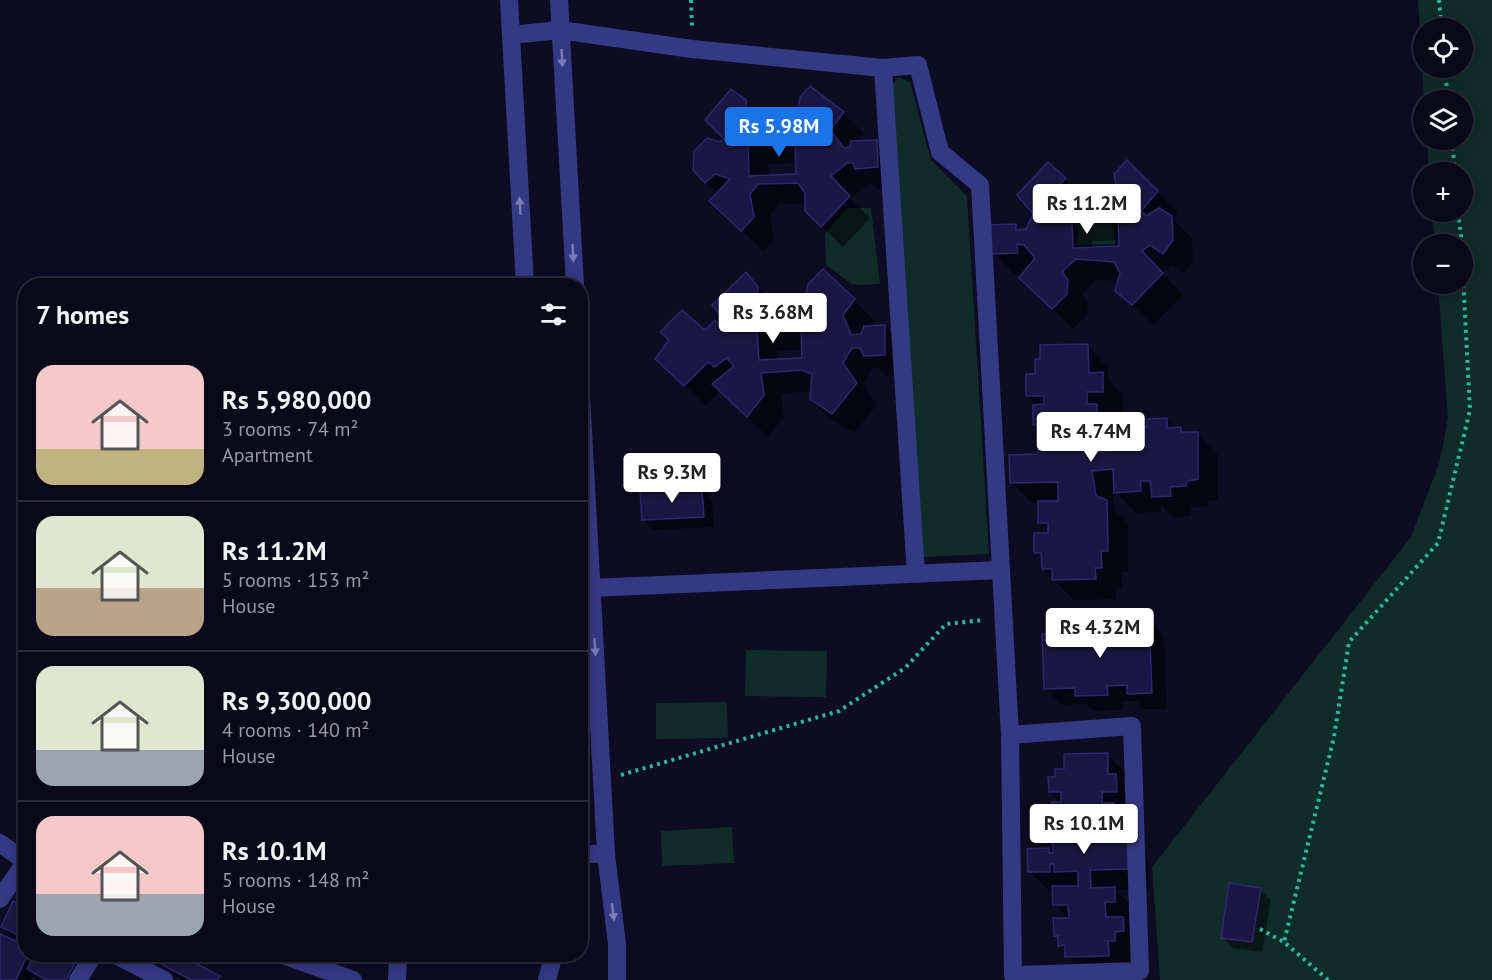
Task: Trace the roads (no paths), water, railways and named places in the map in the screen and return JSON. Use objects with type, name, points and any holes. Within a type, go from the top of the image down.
[{"type":"street","points":[[509,0],[525,278]]},
{"type":"street","points":[[559,0],[575,278]]},
{"type":"street","points":[[511,35],[560,30],[692,49],[883,68],[918,65],[940,152],[980,185],[1010,735],[1013,975],[1140,971],[1132,726],[1010,735]]},
{"type":"street","points":[[883,68],[916,574]]},
{"type":"street","points":[[588,554],[606,854],[617,944],[617,980]]},
{"type":"street","points":[[591,588],[1000,570]]},
{"type":"street","points":[[0,843],[18,857]]},
{"type":"street","points":[[588,854],[606,854]]},
{"type":"street","points":[[0,899],[18,872]]},
{"type":"street","points":[[78,980],[89,962]]},
{"type":"street","points":[[129,962],[164,980]]},
{"type":"street","points":[[302,962],[353,980]]},
{"type":"street","points":[[396,980],[397,962]]},
{"type":"street","points":[[547,980],[552,962]]}]
